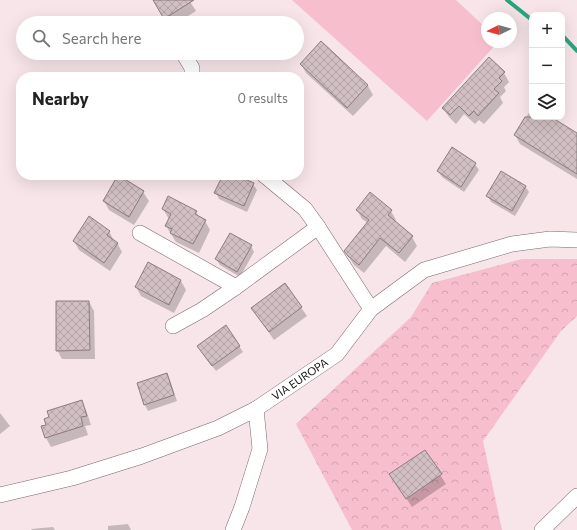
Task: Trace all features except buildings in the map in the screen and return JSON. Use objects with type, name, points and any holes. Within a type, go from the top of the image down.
[{"type":"street","points":[[187,60],[192,68],[192,72]]},
{"type":"street","points":[[270,180],[304,209],[318,227],[371,309]]},
{"type":"street","points":[[173,326],[202,310],[236,287],[318,227]]},
{"type":"street","points":[[140,233],[236,287]]},
{"type":"street","name":"VIA EUROPA","points":[[0,495],[72,478],[142,456],[218,428],[256,409],[337,354],[371,309],[424,270],[512,244],[550,239],[577,240]]},
{"type":"street","points":[[233,530],[260,450],[256,409]]},
{"type":"street","points":[[548,528],[577,496]]},
{"type":"green space","points":[[292,0],[456,0],[481,23],[481,48],[493,48],[427,121]]},
{"type":"green space","points":[[522,259],[577,259],[577,316],[561,331],[483,441],[502,530],[352,530],[296,424],[411,317],[432,283]]},
{"type":"waterway","points":[[507,0],[529,18]]},
{"type":"waterway","points":[[565,38],[577,51]]}]
